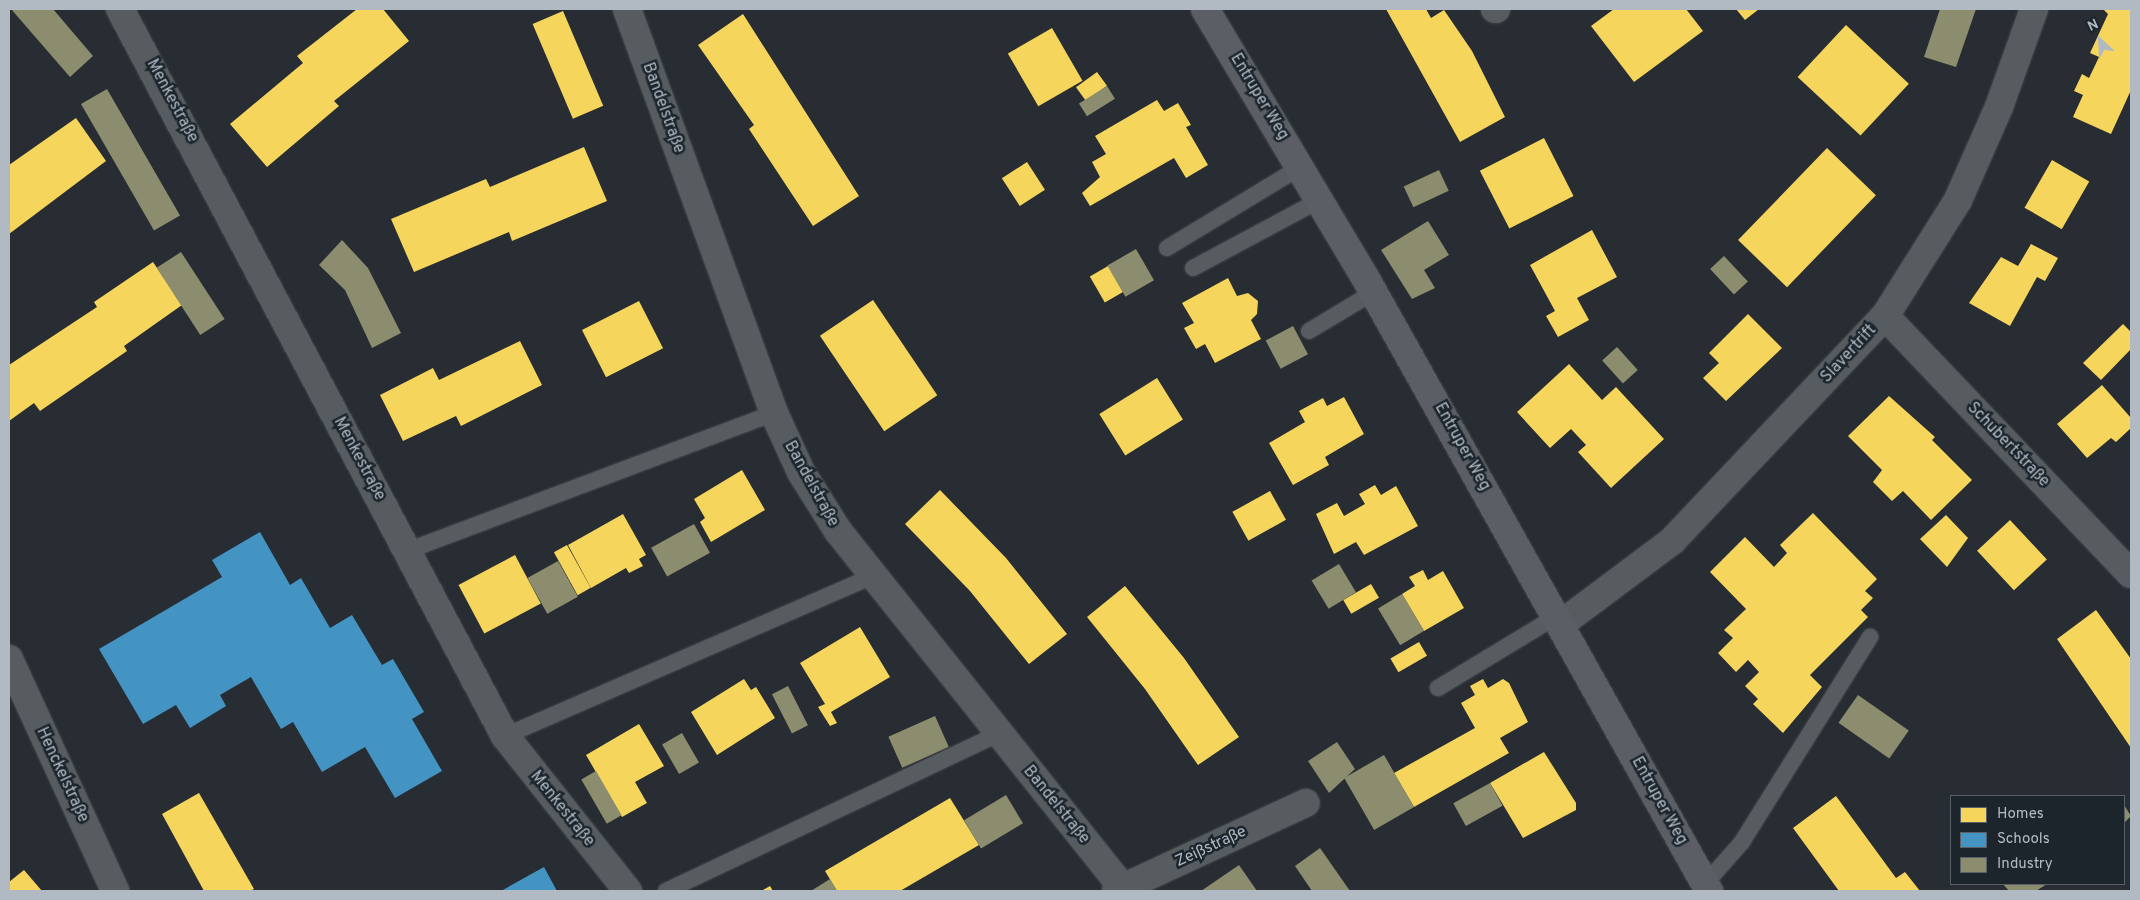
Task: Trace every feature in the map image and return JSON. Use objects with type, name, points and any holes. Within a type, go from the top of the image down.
[{"type":"main road","name":"Entruper Weg","points":[[1205,9],[1374,292],[1559,620],[1707,888]]},
{"type":"street","name":"Menkestraße","points":[[120,9],[505,736],[628,891]]},
{"type":"street","name":"Bandelstraße","points":[[627,9],[774,413],[801,472],[832,523],[876,575],[1119,889]]},
{"type":"street","name":"Slavertrift","points":[[1559,620],[1672,541],[1886,316],[1958,200],[1999,107],[2034,9]]},
{"type":"street","name":"Schubertstraße","points":[[1886,316],[2131,574]]},
{"type":"street","name":"Henckelstraße","points":[[9,659],[115,891]]},
{"type":"street","name":"Zeißstraße","points":[[1119,889],[1306,803]]},
{"type":"lane","points":[[1166,248],[1301,167]]},
{"type":"lane","points":[[1193,268],[1320,200]]},
{"type":"lane","points":[[1309,331],[1374,292]]},
{"type":"lane","points":[[407,551],[774,413]]},
{"type":"lane","points":[[505,736],[876,575]]},
{"type":"lane","points":[[1438,688],[1559,620]]},
{"type":"lane","points":[[1707,888],[1742,842],[1870,637]]},
{"type":"lane","points":[[666,891],[998,734]]},
{"type":"building: Homes","points":[[357,9],[383,9],[409,41],[334,101],[339,106],[267,167],[230,124],[303,63],[297,56]]},
{"type":"building: Homes","points":[[1386,9],[1426,9],[1431,18],[1444,10],[1472,51],[1505,117],[1460,142]]},
{"type":"building: Homes","points":[[1614,9],[1686,9],[1703,31],[1634,82],[1591,26]]},
{"type":"building: Homes","points":[[1736,9],[1759,9],[1745,20]]},
{"type":"building: Homes","points":[[2103,9],[2131,9],[2131,90],[2111,134],[2073,117],[2083,95],[2074,91],[2082,74],[2089,78],[2099,57],[2090,53],[2108,14]]},
{"type":"building: Homes","points":[[563,11],[603,106],[573,119],[533,24]]},
{"type":"building: Homes","points":[[743,14],[859,196],[813,226],[749,129],[754,125],[698,45]]},
{"type":"building: Homes","points":[[1846,25],[1909,84],[1860,136],[1798,77]]},
{"type":"building: Homes","points":[[1052,28],[1082,81],[1038,106],[1008,54]]},
{"type":"building: Homes","points":[[1097,72],[1107,86],[1086,101],[1076,87]]},
{"type":"building: Homes","points":[[1157,100],[1164,111],[1178,103],[1191,125],[1186,127],[1208,165],[1186,178],[1174,158],[1090,206],[1082,193],[1100,177],[1092,162],[1106,154],[1095,136]]},
{"type":"building: Homes","points":[[76,118],[106,161],[9,234],[9,165]]},
{"type":"building: Homes","points":[[1544,138],[1574,196],[1509,229],[1480,171]]},
{"type":"building: Homes","points":[[584,147],[607,201],[512,241],[509,232],[414,272],[391,219],[486,179],[490,187]]},
{"type":"building: Homes","points":[[1827,148],[1876,195],[1787,287],[1738,240]]},
{"type":"building: Homes","points":[[2052,160],[2089,181],[2062,229],[2024,208]]},
{"type":"building: Homes","points":[[1027,162],[1045,190],[1020,206],[1002,178]]},
{"type":"building: Homes","points":[[1592,230],[1617,277],[1577,298],[1589,320],[1558,337],[1546,316],[1555,311],[1530,265]]},
{"type":"building: Homes","points":[[2031,244],[2058,258],[2045,281],[2037,277],[2010,326],[1969,303],[2001,257],[2018,266]]},
{"type":"building: Homes","points":[[153,262],[182,305],[124,346],[127,351],[40,411],[34,403],[9,421],[9,365],[97,307],[94,302]]},
{"type":"building: Homes","points":[[1108,266],[1123,292],[1105,302],[1090,276]]},
{"type":"building: Homes","points":[[1228,278],[1237,296],[1248,293],[1258,301],[1257,314],[1251,320],[1261,339],[1215,363],[1205,344],[1196,349],[1184,328],[1194,323],[1182,303]]},
{"type":"building: Homes","points":[[873,300],[937,395],[884,431],[820,336]]},
{"type":"building: Homes","points":[[639,301],[663,348],[606,377],[582,330]]},
{"type":"building: Homes","points":[[1748,314],[1782,348],[1726,401],[1703,378],[1719,363],[1709,353]]},
{"type":"building: Homes","points":[[2123,324],[2131,332],[2131,349],[2101,380],[2083,363]]},
{"type":"building: Homes","points":[[520,341],[542,385],[461,426],[456,416],[403,441],[380,395],[433,368],[439,380]]},
{"type":"building: Homes","points":[[1569,364],[1602,400],[1616,387],[1664,439],[1611,488],[1578,452],[1586,445],[1571,429],[1550,448],[1517,412]]},
{"type":"building: Homes","points":[[1157,378],[1183,420],[1125,456],[1099,414]]},
{"type":"building: Homes","points":[[2102,385],[2131,418],[2131,428],[2116,442],[2111,438],[2087,458],[2057,424]]},
{"type":"building: Homes","points":[[1889,396],[1935,437],[1932,440],[1972,480],[1931,520],[1903,491],[1892,501],[1873,482],[1882,470],[1848,436]]},
{"type":"building: Homes","points":[[1344,397],[1364,434],[1325,457],[1329,465],[1293,485],[1269,443],[1305,422],[1299,411],[1323,398],[1327,406]]},
{"type":"building: Homes","points":[[742,470],[765,510],[711,542],[700,522],[705,518],[694,499]]},
{"type":"building: Homes","points":[[1375,485],[1381,495],[1396,486],[1418,526],[1364,555],[1356,542],[1334,554],[1316,514],[1337,503],[1344,516],[1365,504],[1359,494]]},
{"type":"building: Homes","points":[[940,490],[1006,558],[1067,634],[1029,664],[970,591],[905,524]]},
{"type":"building: Homes","points":[[1270,491],[1286,520],[1248,541],[1232,512]]},
{"type":"building: Homes","points":[[1813,513],[1877,579],[1865,591],[1873,598],[1861,610],[1868,617],[1810,675],[1822,687],[1783,733],[1753,704],[1758,699],[1745,686],[1759,672],[1748,660],[1736,672],[1718,653],[1733,638],[1724,630],[1746,609],[1710,572],[1745,537],[1774,567],[1787,553],[1780,545]]},
{"type":"building: Homes","points":[[623,514],[646,555],[639,559],[643,566],[629,573],[626,568],[591,588],[568,545]]},
{"type":"building: Homes","points":[[1946,515],[1968,538],[1947,567],[1920,539]]},
{"type":"building: Homes","points":[[2010,520],[2047,559],[2014,590],[1977,551]]},
{"type":"building: Homes","points":[[567,545],[591,588],[578,595],[554,552]]},
{"type":"building: Homes","points":[[515,555],[541,604],[484,634],[458,585]]},
{"type":"building: Homes","points":[[1423,570],[1428,580],[1443,571],[1464,608],[1424,631],[1402,594],[1415,586],[1409,577]]},
{"type":"building: Homes","points":[[1371,584],[1379,598],[1351,614],[1343,600]]},
{"type":"building: Homes","points":[[1125,586],[1184,658],[1239,737],[1198,765],[1145,689],[1087,617]]},
{"type":"building: Homes","points":[[2096,610],[2131,659],[2131,748],[2057,639]]},
{"type":"building: Homes","points":[[860,627],[890,677],[831,712],[837,723],[830,726],[818,707],[825,704],[800,663]]},
{"type":"building: Homes","points":[[1419,642],[1427,656],[1398,672],[1390,658]]},
{"type":"building: Homes","points":[[744,679],[751,690],[756,687],[775,718],[717,755],[691,712]]},
{"type":"building: Homes","points":[[1483,679],[1488,688],[1503,679],[1509,683],[1528,722],[1500,738],[1509,753],[1414,807],[1394,773],[1475,728],[1461,703],[1475,695],[1470,686]]},
{"type":"building: Homes","points":[[639,724],[664,766],[635,782],[647,803],[622,817],[586,755]]},
{"type":"building: Homes","points":[[1544,752],[1576,803],[1576,810],[1523,838],[1490,783]]},
{"type":"building: Homes","points":[[199,793],[254,889],[250,891],[204,891],[162,814]]},
{"type":"building: Homes","points":[[1836,796],[1896,878],[1905,872],[1920,891],[1839,891],[1793,828]]},
{"type":"building: Homes","points":[[950,798],[979,845],[900,891],[837,891],[825,871]]},
{"type":"building: Homes","points":[[24,870],[42,891],[9,891],[9,882]]},
{"type":"building: Homes","points":[[770,886],[773,891],[761,891]]},
{"type":"building: Schools","points":[[260,532],[290,585],[301,578],[330,628],[352,615],[382,665],[393,659],[424,712],[412,719],[442,771],[395,798],[365,747],[322,772],[293,722],[281,729],[251,677],[220,695],[226,706],[190,728],[176,705],[143,724],[99,649],[222,577],[212,560]]},
{"type":"building: Schools","points":[[544,867],[557,891],[501,891]]},
{"type":"building: Industry","points":[[11,9],[53,9],[93,56],[70,77]]},
{"type":"building: Industry","points":[[1940,9],[1976,9],[1956,67],[1924,57]]},
{"type":"building: Industry","points":[[1107,86],[1115,99],[1087,116],[1079,103]]},
{"type":"building: Industry","points":[[107,89],[180,215],[154,230],[81,104]]},
{"type":"building: Industry","points":[[1439,170],[1449,191],[1413,207],[1404,186]]},
{"type":"building: Industry","points":[[1428,221],[1449,255],[1424,270],[1435,288],[1412,299],[1381,250]]},
{"type":"building: Industry","points":[[342,240],[368,268],[401,333],[372,348],[345,290],[319,265]]},
{"type":"building: Industry","points":[[1136,249],[1154,280],[1125,297],[1107,266]]},
{"type":"building: Industry","points":[[181,252],[225,319],[200,335],[157,268]]},
{"type":"building: Industry","points":[[1724,256],[1748,282],[1734,295],[1710,269]]},
{"type":"building: Industry","points":[[1293,326],[1308,354],[1281,369],[1266,341]]},
{"type":"building: Industry","points":[[1617,347],[1638,370],[1623,383],[1602,360]]},
{"type":"building: Industry","points":[[694,524],[710,553],[667,577],[651,548]]},
{"type":"building: Industry","points":[[558,561],[578,597],[547,614],[527,578]]},
{"type":"building: Industry","points":[[1339,564],[1356,592],[1329,609],[1312,580]]},
{"type":"building: Industry","points":[[1402,594],[1424,631],[1400,645],[1378,608]]},
{"type":"building: Industry","points":[[788,686],[808,725],[792,733],[772,694]]},
{"type":"building: Industry","points":[[1858,695],[1909,731],[1889,758],[1838,723]]},
{"type":"building: Industry","points":[[935,716],[949,747],[902,768],[888,737]]},
{"type":"building: Industry","points":[[682,733],[699,762],[679,774],[662,744]]},
{"type":"building: Industry","points":[[1337,742],[1355,769],[1329,793],[1308,761]]},
{"type":"building: Industry","points":[[1384,755],[1414,807],[1374,830],[1344,778]]},
{"type":"building: Industry","points":[[596,771],[622,815],[607,824],[581,780]]},
{"type":"building: Industry","points":[[1490,783],[1503,806],[1466,826],[1453,803]]},
{"type":"building: Industry","points":[[1006,795],[1023,823],[981,849],[964,820]]},
{"type":"building: Industry","points":[[2125,807],[2131,816],[2125,822]]},
{"type":"building: Industry","points":[[1320,848],[1350,891],[1312,891],[1295,866]]},
{"type":"building: Industry","points":[[1239,865],[1257,891],[1201,891]]},
{"type":"building: Industry","points":[[830,879],[837,891],[811,891],[814,889]]},
{"type":"building: Industry","points":[[2004,885],[2045,885],[2036,891],[2009,891]]}]
